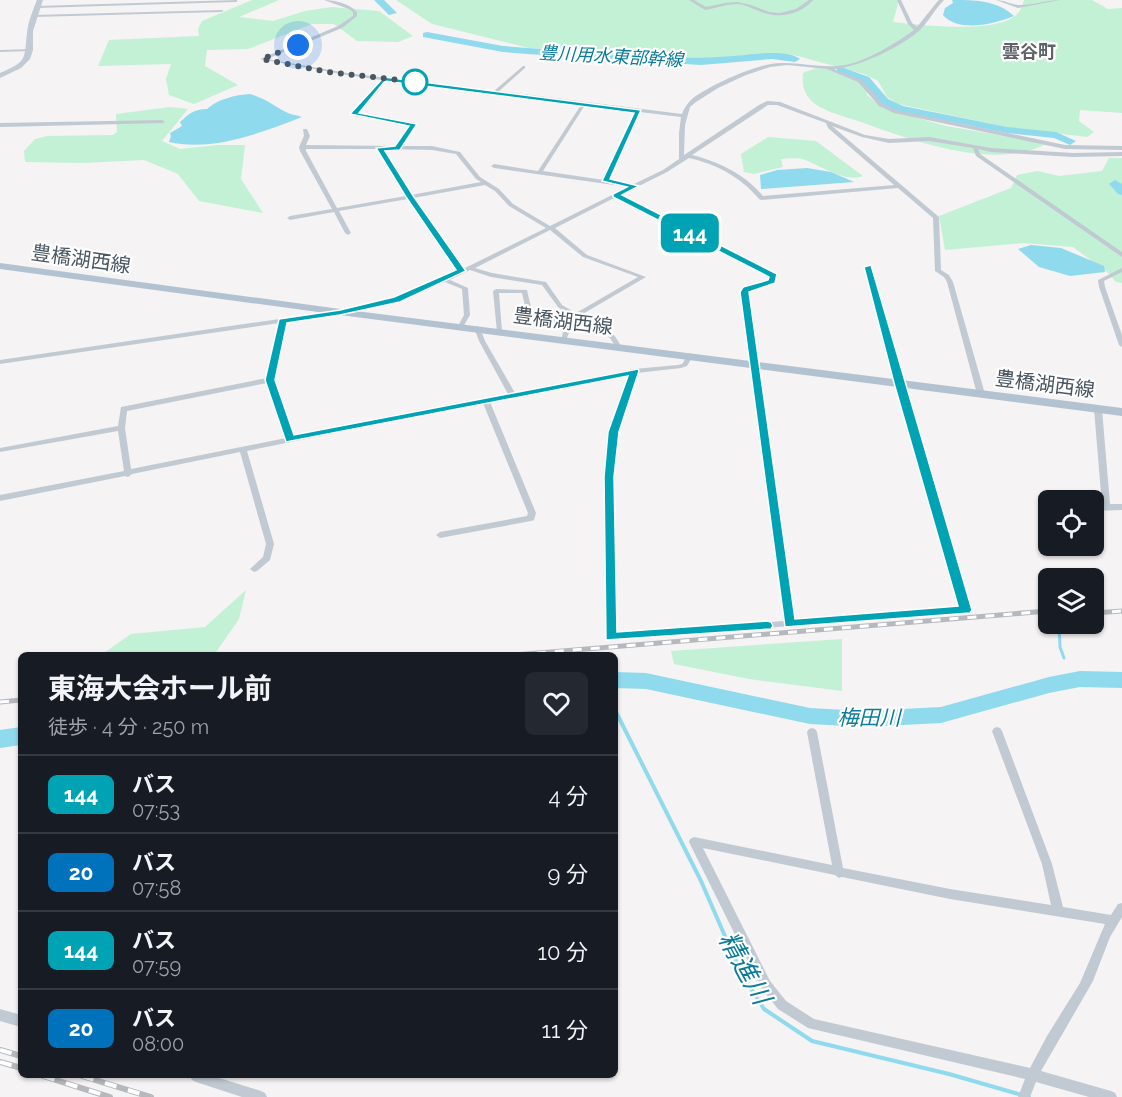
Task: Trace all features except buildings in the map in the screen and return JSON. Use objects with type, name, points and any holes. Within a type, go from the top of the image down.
[{"type":"main road","name":"豊橋湖西線","points":[[0,266],[1122,412]]},
{"type":"street","points":[[326,0],[351,8],[356,12],[355,16],[340,27],[262,59],[384,79],[684,116]]},
{"type":"street","points":[[691,0],[705,9],[721,4],[738,3],[759,7],[773,13],[800,9],[811,0]]},
{"type":"street","points":[[898,0],[910,24],[917,30]]},
{"type":"street","points":[[682,160],[684,116],[693,101],[747,71],[778,64],[823,67],[856,64],[917,30],[934,6],[942,0]]},
{"type":"street","points":[[998,0],[1018,6],[1058,0]]},
{"type":"street","points":[[0,76],[19,67],[27,59],[30,50],[30,31],[38,3],[235,2]]},
{"type":"street","points":[[33,16],[221,11]]},
{"type":"street","points":[[0,51],[30,50]]},
{"type":"street","points":[[496,92],[523,67]]},
{"type":"street","points":[[823,67],[860,81],[881,105],[894,111],[1065,147],[1122,148]]},
{"type":"street","points":[[384,79],[354,114],[413,124],[397,148]]},
{"type":"street","points":[[0,362],[283,321],[397,300],[445,280],[675,166],[746,114],[767,103],[778,104],[875,139],[889,141],[929,139],[975,149],[1073,155],[1122,154]]},
{"type":"street","points":[[540,172],[583,105]]},
{"type":"street","points":[[606,181],[638,111]]},
{"type":"street","points":[[0,124],[162,122]]},
{"type":"street","points":[[829,123],[830,127],[936,217],[938,271],[947,276],[951,282],[981,394]]},
{"type":"street","points":[[302,147],[307,136],[305,130]]},
{"type":"street","points":[[302,147],[447,149],[458,153],[478,178],[497,190],[511,205],[548,228],[585,256],[643,277],[578,314]]},
{"type":"street","points":[[302,147],[348,233]]},
{"type":"street","points":[[380,148],[410,197],[465,269],[544,283],[551,296],[562,308],[578,314],[606,331],[618,346]]},
{"type":"street","points":[[975,149],[978,155],[1122,255]]},
{"type":"street","points":[[688,156],[716,164],[749,184],[761,198],[898,186]]},
{"type":"street","points":[[494,166],[635,186]]},
{"type":"street","points":[[290,218],[486,183]]},
{"type":"street","points":[[616,195],[774,276],[772,281],[746,289],[745,292],[789,624]]},
{"type":"street","points":[[634,371],[614,432],[609,477],[611,637],[966,610],[899,383],[868,267]]},
{"type":"street","points":[[1122,270],[1101,280],[1122,345]]},
{"type":"street","points":[[445,280],[465,288],[467,315],[461,326]]},
{"type":"street","points":[[499,331],[496,291],[525,291],[530,318],[554,317],[567,333],[564,339]]},
{"type":"street","points":[[283,321],[270,380],[290,440]]},
{"type":"street","points":[[477,328],[513,396]]},
{"type":"street","points":[[0,498],[634,371],[679,367],[686,365],[690,356]]},
{"type":"street","points":[[128,474],[121,428],[124,409],[270,380]]},
{"type":"street","points":[[440,535],[531,518],[532,513],[486,402]]},
{"type":"street","points":[[1098,409],[1106,507],[1122,507]]},
{"type":"street","points":[[0,450],[121,428]]},
{"type":"street","points":[[243,450],[270,544],[267,558],[254,569]]},
{"type":"street","points":[[997,731],[1047,864],[1058,910]]},
{"type":"street","points":[[812,732],[840,873]]},
{"type":"street","points":[[1111,1097],[812,1024],[782,1005],[766,985],[694,842],[950,894],[1112,920]]},
{"type":"street","points":[[1024,1097],[1030,1079],[1086,985],[1112,920],[1122,908]]},
{"type":"street","points":[[0,1015],[18,1021]]},
{"type":"street","points":[[202,1078],[261,1097]]},
{"type":"green space","points":[[252,0],[279,0],[239,17],[273,21],[305,11],[332,7],[379,11],[413,36],[398,42],[357,41],[334,24],[312,24],[248,49],[207,50],[205,66],[238,85],[194,104],[169,95],[166,79],[171,64],[98,66],[109,40],[199,36],[198,29],[202,21]]},
{"type":"green space","points":[[396,0],[899,0],[893,22],[959,27],[994,24],[1008,20],[1019,12],[1024,0],[1092,0],[1108,9],[1122,8],[1122,113],[1080,110],[1079,121],[1094,132],[1087,137],[1011,128],[898,104],[887,97],[878,81],[864,74],[790,54],[773,53],[707,59],[529,48],[432,24]]},
{"type":"green space","points":[[816,68],[832,69],[866,82],[867,95],[883,108],[946,126],[1022,139],[1033,138],[1048,143],[1027,151],[978,154],[902,137],[831,112],[813,102],[804,89],[803,73]]},
{"type":"green space","points":[[170,107],[188,109],[162,141],[180,149],[245,145],[241,179],[263,213],[199,201],[178,174],[144,160],[83,163],[25,162],[24,151],[35,139],[47,136],[113,135],[117,132],[116,114]]},
{"type":"green space","points":[[768,137],[816,141],[863,176],[856,178],[841,176],[796,158],[781,159],[783,167],[754,174],[744,172],[741,154]]},
{"type":"green space","points":[[1109,158],[1122,158],[1122,283],[1116,282],[1106,271],[1073,247],[1023,243],[945,250],[939,216],[1011,188],[1017,175],[1038,171],[1059,176],[1102,171]]},
{"type":"green space","points":[[246,590],[239,619],[216,652],[105,652],[131,634],[205,627]]},
{"type":"green space","points":[[842,639],[842,691],[749,679],[674,664],[671,651]]},
{"type":"water","points":[[952,0],[993,4],[1014,16],[987,24],[958,24],[943,15],[945,8],[953,3]]},
{"type":"water","points":[[250,94],[288,113],[302,117],[253,135],[219,143],[202,145],[169,142],[170,133],[182,126],[180,122],[192,112],[207,109],[227,98]]},
{"type":"water","points":[[807,168],[831,172],[854,182],[761,189],[760,175],[777,170]]},
{"type":"water","points":[[1031,245],[1061,248],[1104,266],[1105,272],[1070,276],[1039,267],[1018,249]]},
{"type":"waterway","name":"豊川用水東部幹線","points":[[379,0],[392,13]]},
{"type":"waterway","name":"豊川用水東部幹線","points":[[427,35],[503,49],[527,51],[701,62],[772,56],[795,59]]},
{"type":"waterway","name":"豊川用水東部幹線","points":[[841,70],[865,79],[884,101],[900,109],[1007,130],[1056,135],[1070,141]]},
{"type":"waterway","name":"豊川用水東部幹線","points":[[1115,184],[1122,191]]},
{"type":"waterway","points":[[1059,634],[1060,647],[1064,658]]},
{"type":"waterway","name":"梅田川","points":[[618,680],[646,681],[810,716],[864,719],[941,715],[1049,685],[1080,679],[1122,680]]},
{"type":"waterway","name":"精進川","points":[[618,716],[701,881],[741,973],[764,1009],[812,1041],[949,1074],[1029,1097]]},
{"type":"waterway","name":"梅田川","points":[[0,739],[18,736]]},
{"type":"railway","points":[[1104,612],[1122,611]]},
{"type":"railway","points":[[550,652],[1038,612]]},
{"type":"railway","points":[[0,702],[18,700]]},
{"type":"railway","points":[[0,1050],[18,1055]]},
{"type":"railway","points":[[0,1062],[18,1067]]},
{"type":"railway","points":[[49,1078],[110,1097]]},
{"type":"railway","points":[[89,1078],[151,1097]]},
{"type":"bus line","name":"144","points":[[767,626],[611,637],[609,477],[614,432],[634,371],[290,440],[270,380],[283,321],[359,309],[397,300],[461,271],[410,197],[380,148],[397,148],[413,124],[354,114],[384,79],[480,89],[638,111],[606,181],[635,186],[616,195],[774,276],[772,281],[746,289],[745,292],[789,624],[966,610],[899,383],[868,267]]},
{"type":"district","name":"雲谷町","points":[[1029,51]]},
{"type":"route","points":[[298,45],[262,59],[328,72],[417,82],[415,82]]}]
